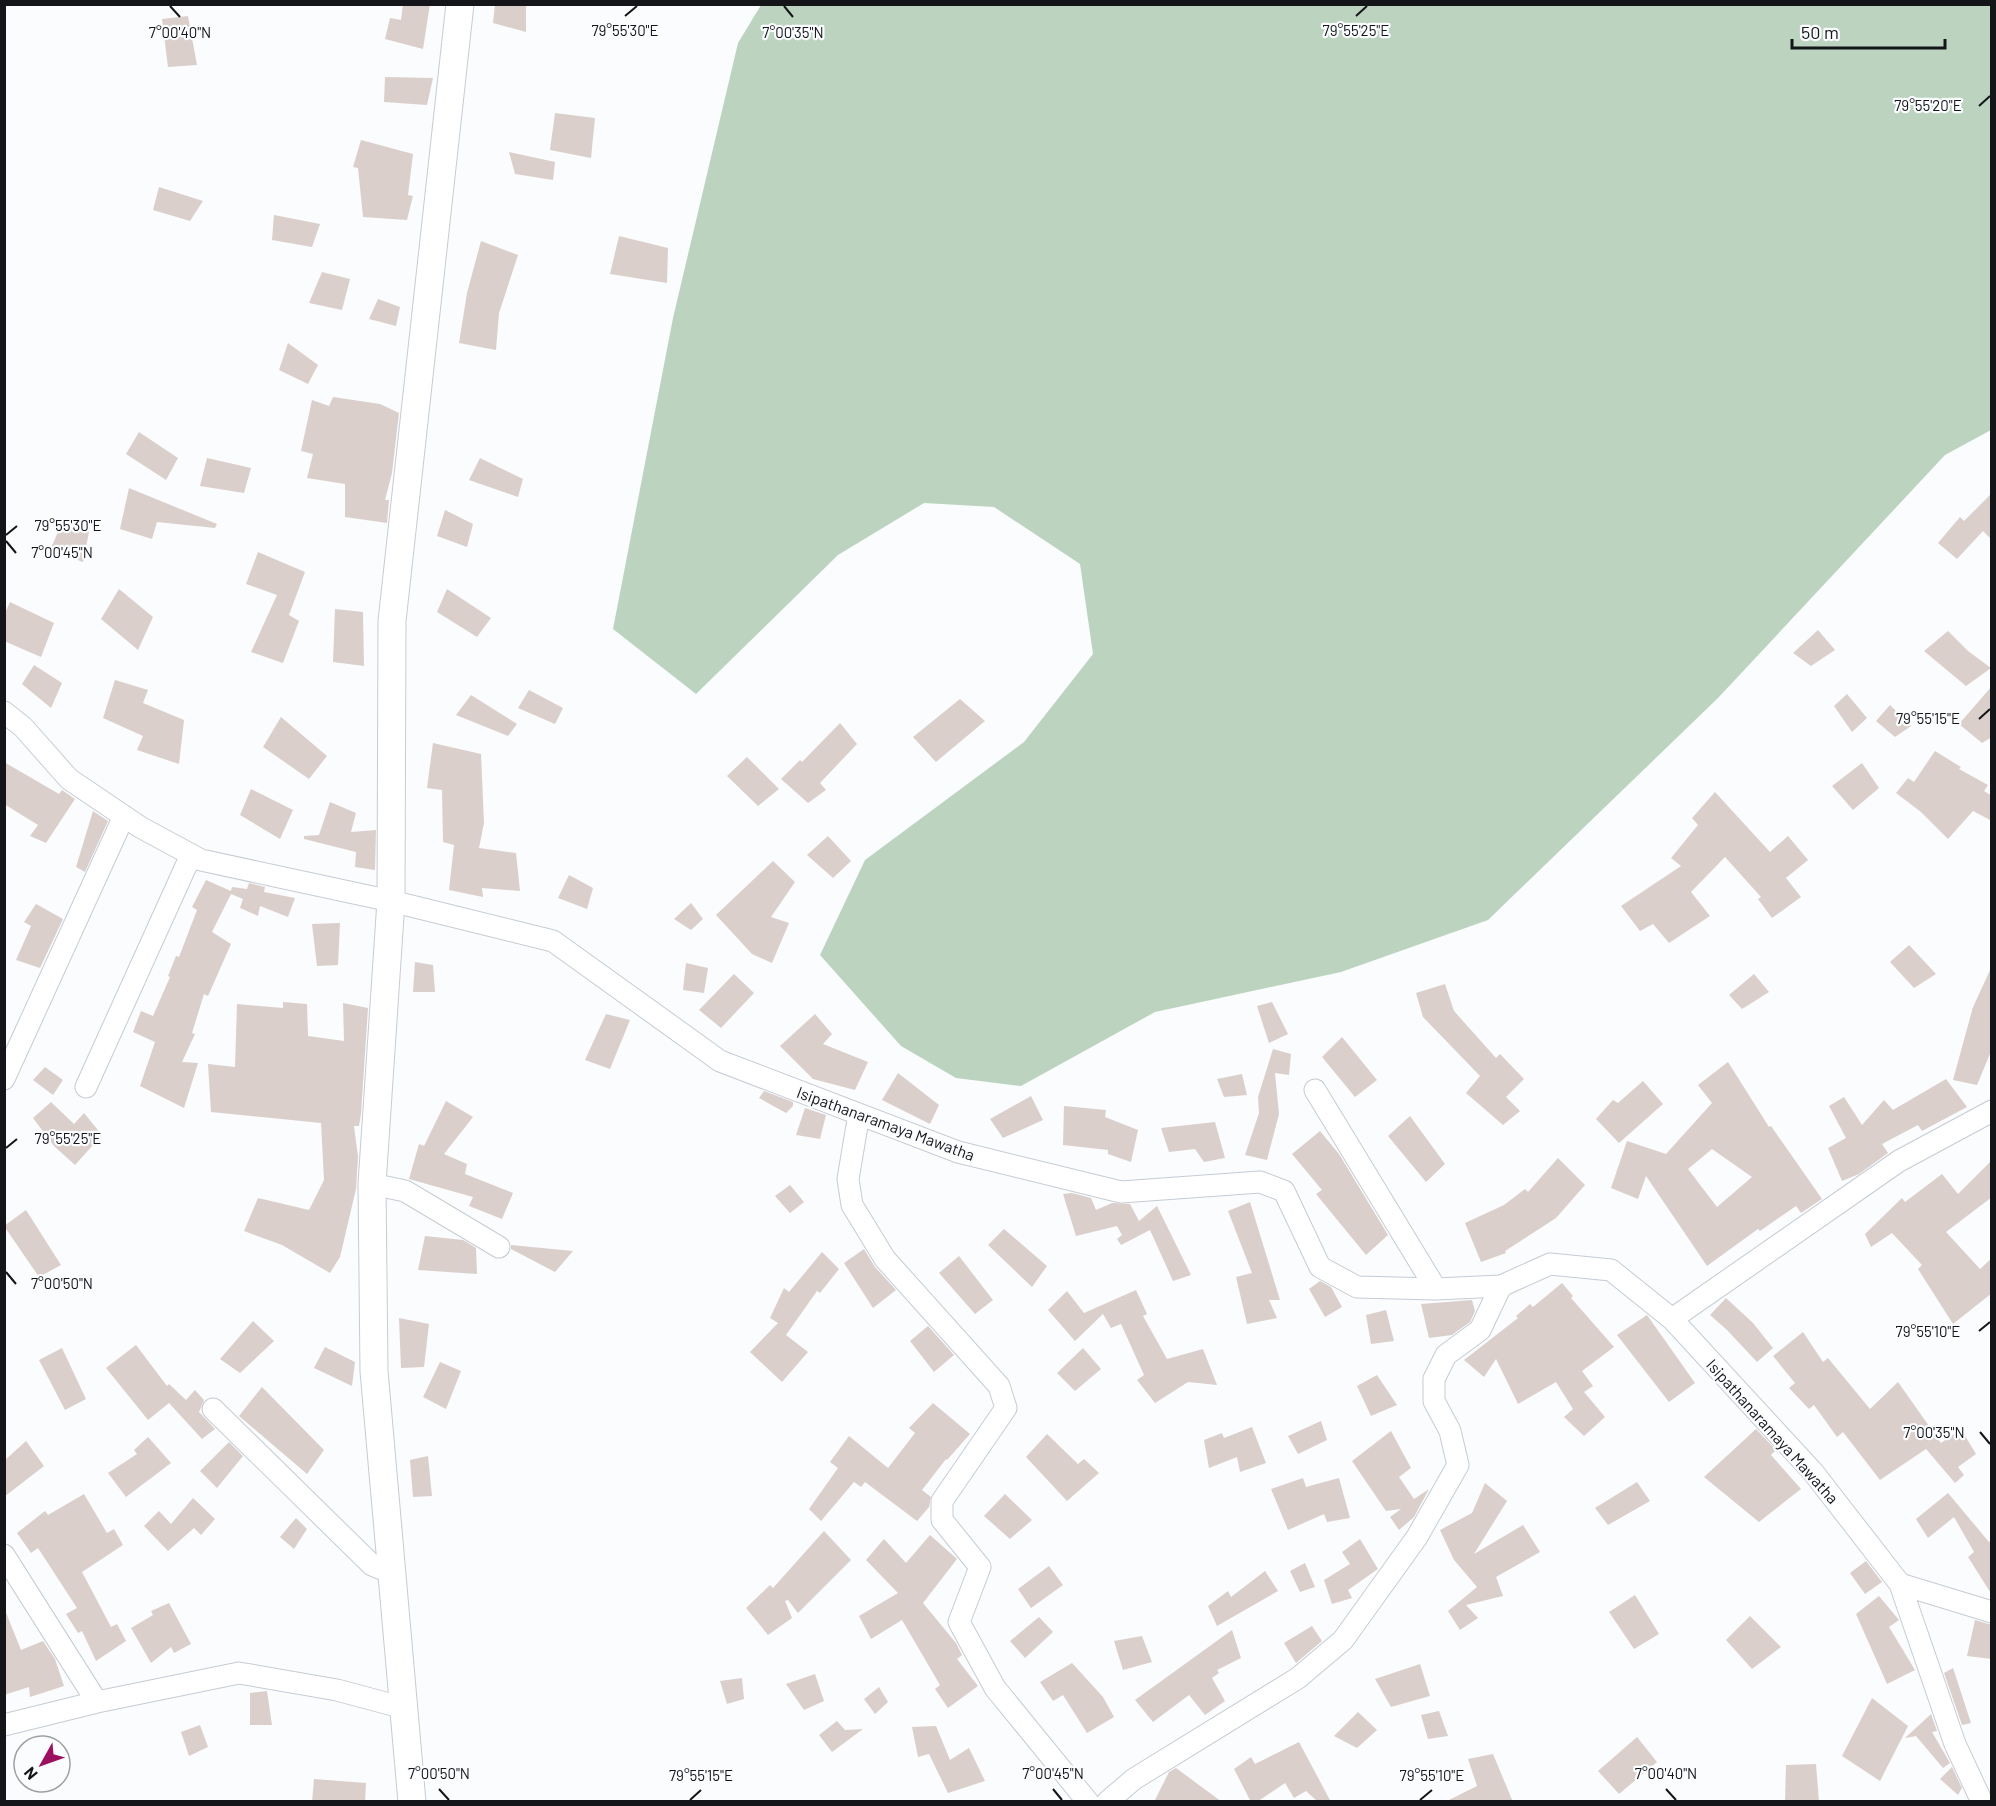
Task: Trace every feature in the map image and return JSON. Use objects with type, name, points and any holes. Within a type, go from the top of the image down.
[{"type":"street","points":[[412,1802],[374,1371],[372,1184],[391,901],[392,621],[460,4]]},
{"type":"street","name":"Isipathanaramaya Mawatha","points":[[4,712],[23,727],[69,779],[124,816],[201,860],[391,901],[553,941],[720,1061],[958,1152],[1121,1192],[1260,1182],[1284,1191],[1320,1267],[1358,1287],[1436,1289],[1501,1286],[1550,1264],[1611,1270],[1672,1319],[1813,1472],[1900,1584],[1955,1744],[1982,1802]]},
{"type":"street","points":[[4,1079],[124,816]]},
{"type":"street","points":[[86,1087],[191,855]]},
{"type":"street","points":[[1315,1090],[1436,1289]]},
{"type":"street","points":[[1672,1319],[1899,1161],[1992,1111]]},
{"type":"street","points":[[859,1114],[848,1179],[852,1205],[885,1259],[999,1386],[1006,1408],[942,1501],[942,1520],[980,1567],[959,1622],[995,1688],[1088,1802]]},
{"type":"street","points":[[372,1184],[405,1191],[499,1246]]},
{"type":"street","points":[[1107,1802],[1134,1779],[1298,1678],[1343,1640],[1417,1537],[1458,1465],[1450,1431],[1434,1401],[1434,1379],[1446,1355],[1480,1330],[1501,1286]]},
{"type":"street","points":[[213,1408],[372,1565],[392,1573]]},
{"type":"street","points":[[4,1555],[97,1702]]},
{"type":"street","points":[[1900,1584],[1992,1612]]},
{"type":"street","points":[[4,1725],[97,1702],[239,1673],[337,1690],[404,1708]]},
{"type":"green space","points":[[761,5],[1991,5],[1991,430],[1945,455],[1718,698],[1488,920],[1341,972],[1155,1012],[1021,1086],[956,1078],[901,1046],[820,955],[865,860],[1024,742],[1093,654],[1080,564],[994,507],[924,503],[838,555],[696,694],[613,629],[673,318],[738,43]]},
{"type":"building","points":[[403,4],[430,4],[423,49],[385,39],[390,18],[401,20]]},
{"type":"building","points":[[495,4],[526,4],[526,32],[493,23]]},
{"type":"building","points":[[188,16],[197,65],[168,67],[162,19]]},
{"type":"building","points":[[385,77],[433,78],[427,105],[384,102]]},
{"type":"building","points":[[555,113],[595,118],[591,158],[550,150]]},
{"type":"building","points":[[361,140],[413,154],[408,195],[413,196],[407,220],[363,217],[358,168],[353,167]]},
{"type":"building","points":[[509,152],[555,162],[553,180],[515,174]]},
{"type":"building","points":[[159,187],[203,201],[190,221],[153,210]]},
{"type":"building","points":[[274,215],[320,224],[312,247],[272,240]]},
{"type":"building","points":[[619,236],[668,248],[667,283],[610,274]]},
{"type":"building","points":[[481,241],[518,255],[499,313],[496,350],[459,343],[467,293]]},
{"type":"building","points":[[322,272],[350,279],[342,310],[309,303]]},
{"type":"building","points":[[378,299],[400,307],[396,326],[369,319]]},
{"type":"building","points":[[288,343],[318,365],[308,384],[279,370]]},
{"type":"building","points":[[333,397],[380,404],[399,413],[392,473],[385,500],[389,500],[387,523],[345,517],[345,484],[307,478],[313,454],[301,451],[312,400],[329,406]]},
{"type":"building","points":[[139,432],[178,458],[166,480],[126,454]]},
{"type":"building","points":[[207,458],[251,468],[244,493],[200,486]]},
{"type":"building","points":[[480,458],[523,479],[518,497],[469,480]]},
{"type":"building","points":[[129,488],[217,524],[215,528],[157,522],[152,539],[120,529]]},
{"type":"building","points":[[1992,493],[1992,540],[1983,531],[1957,559],[1938,543],[1960,517],[1964,521]]},
{"type":"building","points":[[445,510],[473,524],[467,547],[437,536]]},
{"type":"building","points":[[63,521],[89,532],[83,562],[50,550]]},
{"type":"building","points":[[258,552],[305,572],[289,615],[299,621],[283,663],[251,652],[277,595],[246,584]]},
{"type":"building","points":[[119,589],[153,617],[138,650],[101,619]]},
{"type":"building","points":[[447,589],[491,618],[477,637],[437,612]]},
{"type":"building","points":[[10,602],[54,623],[41,657],[4,641],[4,615]]},
{"type":"building","points":[[335,609],[363,612],[364,666],[333,662]]},
{"type":"building","points":[[1818,630],[1835,650],[1811,666],[1793,653]]},
{"type":"building","points":[[1948,631],[1968,651],[1991,668],[1966,686],[1924,651]]},
{"type":"building","points":[[34,665],[62,683],[51,708],[22,684]]},
{"type":"building","points":[[115,680],[148,690],[143,703],[184,720],[179,764],[137,750],[143,736],[103,718]]},
{"type":"building","points":[[1992,686],[1992,737],[1982,743],[1959,724]]},
{"type":"building","points":[[529,690],[563,708],[555,724],[518,708]]},
{"type":"building","points":[[1847,694],[1867,718],[1852,732],[1834,706]]},
{"type":"building","points":[[471,695],[517,724],[508,736],[456,715]]},
{"type":"building","points":[[960,699],[985,721],[936,762],[913,737]]},
{"type":"building","points":[[1890,705],[1911,726],[1895,737],[1876,721]]},
{"type":"building","points":[[281,717],[327,756],[309,779],[263,747]]},
{"type":"building","points":[[840,723],[857,744],[820,783],[826,790],[808,803],[781,779],[800,760],[802,762]]},
{"type":"building","points":[[433,743],[481,754],[484,823],[479,848],[516,853],[520,891],[482,888],[483,897],[449,890],[454,845],[443,842],[442,790],[427,788]]},
{"type":"building","points":[[1935,751],[1961,767],[1959,769],[1988,785],[1984,791],[1992,796],[1992,821],[1973,811],[1948,839],[1921,812],[1896,793],[1908,778],[1914,782]]},
{"type":"building","points":[[747,757],[779,789],[758,806],[727,776]]},
{"type":"building","points":[[4,762],[59,794],[62,790],[75,799],[46,843],[30,836],[38,825],[4,804]]},
{"type":"building","points":[[1862,763],[1879,788],[1853,810],[1832,786]]},
{"type":"building","points":[[251,789],[293,810],[280,839],[240,815]]},
{"type":"building","points":[[1715,792],[1770,852],[1788,836],[1808,860],[1786,878],[1801,897],[1772,918],[1758,899],[1761,897],[1725,857],[1691,892],[1710,916],[1669,943],[1653,924],[1640,931],[1621,906],[1681,866],[1671,858],[1698,825],[1692,818]]},
{"type":"building","points":[[330,802],[356,813],[351,832],[376,830],[375,870],[355,867],[356,852],[304,839],[304,836],[319,835]]},
{"type":"building","points":[[93,811],[108,821],[85,872],[76,867]]},
{"type":"building","points":[[828,836],[851,861],[833,878],[807,855]]},
{"type":"building","points":[[773,861],[795,882],[771,917],[789,923],[772,963],[752,954],[716,915]]},
{"type":"building","points":[[569,875],[593,888],[587,909],[558,898]]},
{"type":"building","points":[[206,880],[231,891],[232,887],[247,889],[249,883],[265,887],[264,892],[295,898],[288,917],[260,906],[258,916],[240,908],[243,899],[231,894],[212,932],[231,944],[208,996],[204,994],[192,1033],[195,1034],[182,1062],[198,1063],[184,1108],[140,1086],[155,1042],[133,1032],[141,1011],[153,1016],[197,910],[192,907]]},
{"type":"building","points":[[691,903],[703,919],[691,930],[674,919]]},
{"type":"building","points":[[36,904],[63,919],[40,968],[16,960],[31,926],[24,922]]},
{"type":"building","points":[[340,923],[338,965],[317,966],[312,924]]},
{"type":"building","points":[[1909,945],[1936,974],[1914,988],[1890,962]]},
{"type":"building","points":[[415,962],[433,965],[435,992],[413,992]]},
{"type":"building","points":[[686,963],[708,968],[704,993],[683,990]]},
{"type":"building","points":[[1992,966],[1992,1049],[1977,1085],[1953,1080],[1973,1007]]},
{"type":"building","points":[[734,974],[754,993],[721,1028],[699,1010]]},
{"type":"building","points":[[1754,974],[1769,992],[1742,1009],[1729,995]]},
{"type":"building","points":[[1445,984],[1454,1011],[1496,1058],[1500,1054],[1524,1079],[1506,1097],[1520,1111],[1503,1125],[1466,1093],[1480,1076],[1423,1017],[1416,993]]},
{"type":"building","points":[[283,1002],[307,1004],[308,1036],[344,1041],[343,1003],[368,1008],[361,1114],[359,1126],[354,1126],[358,1157],[356,1189],[340,1257],[330,1273],[282,1245],[244,1231],[258,1198],[309,1210],[324,1180],[321,1123],[211,1112],[208,1064],[235,1067],[237,1004],[283,1008]]},
{"type":"building","points":[[1272,1002],[1288,1034],[1269,1043],[1257,1006]]},
{"type":"building","points":[[606,1014],[630,1020],[610,1069],[585,1060]]},
{"type":"building","points":[[815,1014],[832,1034],[823,1044],[868,1062],[855,1090],[813,1079],[780,1046]]},
{"type":"building","points":[[1342,1037],[1377,1080],[1355,1097],[1322,1057]]},
{"type":"building","points":[[1273,1049],[1291,1054],[1289,1075],[1275,1073],[1279,1114],[1267,1160],[1245,1155],[1259,1113],[1258,1097]]},
{"type":"building","points":[[1728,1062],[1769,1127],[1771,1126],[1822,1199],[1801,1213],[1796,1206],[1760,1231],[1758,1229],[1707,1266],[1646,1176],[1638,1199],[1611,1188],[1627,1141],[1666,1154],[1712,1103],[1698,1085]],"holes":[[[1712,1149],[1752,1177],[1717,1207],[1688,1169]]]},
{"type":"building","points":[[45,1067],[63,1080],[53,1095],[33,1080]]},
{"type":"building","points":[[898,1073],[939,1105],[930,1124],[882,1100]]},
{"type":"building","points":[[1242,1074],[1247,1095],[1224,1097],[1217,1079]]},
{"type":"building","points":[[1946,1079],[1967,1107],[1922,1131],[1918,1125],[1882,1144],[1888,1153],[1859,1174],[1842,1181],[1828,1148],[1846,1138],[1829,1106],[1844,1097],[1862,1125],[1884,1100],[1893,1110]]},
{"type":"building","points":[[1643,1081],[1663,1104],[1619,1143],[1596,1119],[1613,1100],[1618,1103]]},
{"type":"building","points":[[764,1091],[793,1102],[793,1106],[786,1113],[759,1098]]},
{"type":"building","points":[[1031,1096],[1043,1120],[1003,1138],[990,1119]]},
{"type":"building","points":[[446,1101],[473,1117],[444,1154],[467,1164],[465,1174],[513,1193],[502,1219],[469,1206],[473,1197],[409,1179],[419,1144],[424,1146]]},
{"type":"building","points":[[51,1102],[74,1124],[84,1113],[102,1135],[75,1165],[54,1146],[33,1118]]},
{"type":"building","points":[[1064,1106],[1106,1110],[1105,1117],[1138,1130],[1131,1162],[1108,1154],[1108,1150],[1063,1145]]},
{"type":"building","points":[[805,1108],[826,1115],[820,1139],[796,1135]]},
{"type":"building","points":[[1410,1116],[1445,1164],[1426,1182],[1388,1136]]},
{"type":"building","points":[[1215,1122],[1225,1158],[1204,1162],[1195,1149],[1169,1152],[1161,1128]]},
{"type":"building","points":[[1320,1131],[1339,1154],[1388,1235],[1366,1255],[1316,1194],[1322,1190],[1292,1154]]},
{"type":"building","points":[[1558,1158],[1585,1185],[1556,1218],[1505,1251],[1506,1253],[1481,1262],[1465,1223],[1504,1205],[1525,1189],[1528,1192]]},
{"type":"building","points":[[1992,1160],[1992,1197],[1946,1232],[1980,1269],[1992,1258],[1992,1293],[1953,1324],[1918,1269],[1922,1265],[1892,1233],[1871,1247],[1865,1234],[1902,1198],[1905,1202],[1942,1174],[1958,1194]]},
{"type":"building","points":[[790,1185],[804,1202],[790,1213],[775,1196]]},
{"type":"building","points":[[1072,1193],[1091,1198],[1096,1210],[1112,1203],[1130,1204],[1139,1221],[1157,1206],[1191,1275],[1173,1281],[1150,1230],[1121,1245],[1117,1239],[1122,1235],[1117,1226],[1076,1236],[1063,1194]]},
{"type":"building","points":[[1250,1202],[1280,1300],[1269,1300],[1277,1318],[1247,1324],[1236,1277],[1252,1273],[1228,1211]]},
{"type":"building","points":[[26,1210],[61,1265],[39,1277],[4,1226]]},
{"type":"building","points":[[1004,1229],[1047,1266],[1032,1287],[988,1245]]},
{"type":"building","points":[[425,1236],[463,1240],[476,1248],[477,1274],[418,1270]]},
{"type":"building","points":[[511,1245],[573,1251],[555,1272],[511,1249]]},
{"type":"building","points":[[864,1249],[875,1267],[896,1290],[873,1308],[844,1263]]},
{"type":"building","points":[[822,1252],[839,1269],[820,1293],[817,1291],[786,1335],[808,1352],[782,1382],[750,1352],[778,1323],[770,1318],[784,1288],[789,1292]]},
{"type":"building","points":[[959,1256],[993,1300],[975,1314],[939,1273]]},
{"type":"building","points":[[1320,1281],[1331,1287],[1342,1307],[1325,1317],[1309,1289]]},
{"type":"building","points":[[1562,1283],[1573,1296],[1571,1298],[1614,1347],[1582,1371],[1593,1386],[1584,1392],[1605,1417],[1584,1436],[1564,1417],[1573,1409],[1556,1382],[1518,1404],[1496,1359],[1484,1377],[1464,1360],[1518,1318],[1516,1316],[1530,1304],[1533,1307]]},
{"type":"building","points":[[1136,1290],[1147,1314],[1143,1316],[1167,1359],[1203,1349],[1217,1385],[1188,1382],[1155,1403],[1137,1380],[1144,1375],[1121,1324],[1111,1328],[1103,1314],[1075,1341],[1048,1310],[1067,1291],[1084,1313]]},
{"type":"building","points":[[1726,1298],[1753,1323],[1773,1348],[1757,1362],[1710,1315]]},
{"type":"building","points":[[1472,1300],[1475,1311],[1470,1322],[1452,1335],[1429,1338],[1421,1304]]},
{"type":"building","points":[[1386,1310],[1394,1341],[1371,1344],[1366,1315]]},
{"type":"building","points":[[1647,1315],[1695,1383],[1669,1402],[1617,1335]]},
{"type":"building","points":[[399,1318],[429,1324],[424,1367],[401,1368]]},
{"type":"building","points":[[253,1321],[274,1341],[240,1373],[220,1359]]},
{"type":"building","points":[[928,1326],[954,1355],[934,1372],[910,1341]]},
{"type":"building","points":[[1803,1332],[1823,1362],[1828,1358],[1870,1409],[1898,1382],[1941,1443],[1961,1429],[1976,1454],[1958,1467],[1964,1475],[1955,1483],[1926,1449],[1880,1480],[1843,1432],[1837,1437],[1814,1405],[1809,1409],[1789,1388],[1795,1383],[1773,1356]]},
{"type":"building","points":[[136,1345],[167,1386],[169,1384],[186,1400],[195,1390],[204,1400],[199,1412],[215,1429],[202,1439],[169,1403],[148,1420],[106,1368]]},
{"type":"building","points":[[325,1347],[355,1362],[352,1386],[314,1368]]},
{"type":"building","points":[[62,1348],[86,1399],[65,1410],[39,1360]]},
{"type":"building","points":[[1083,1348],[1101,1369],[1075,1391],[1057,1373]]},
{"type":"building","points":[[440,1362],[461,1371],[446,1409],[423,1397]]},
{"type":"building","points":[[1377,1375],[1397,1405],[1371,1416],[1357,1386]]},
{"type":"building","points":[[262,1387],[324,1450],[307,1474],[239,1416]]},
{"type":"building","points":[[933,1403],[970,1434],[946,1459],[922,1490],[931,1497],[929,1507],[917,1521],[865,1482],[861,1487],[854,1482],[821,1521],[809,1509],[838,1468],[830,1462],[849,1436],[888,1468],[915,1433],[909,1428]]},
{"type":"building","points":[[1321,1421],[1327,1440],[1298,1454],[1288,1436]]},
{"type":"building","points":[[1252,1427],[1266,1463],[1240,1472],[1237,1457],[1209,1468],[1204,1440],[1222,1433],[1224,1438]]},
{"type":"building","points":[[1756,1429],[1776,1450],[1771,1455],[1801,1489],[1759,1522],[1704,1477]]},
{"type":"building","points":[[1391,1431],[1411,1468],[1399,1477],[1414,1499],[1429,1489],[1414,1517],[1399,1530],[1390,1517],[1401,1509],[1386,1511],[1352,1461]]},
{"type":"building","points":[[1047,1434],[1078,1464],[1084,1459],[1099,1473],[1067,1501],[1026,1457]]},
{"type":"building","points":[[148,1437],[171,1463],[126,1497],[108,1473],[137,1454],[134,1450]]},
{"type":"building","points":[[26,1441],[44,1466],[4,1497],[4,1461]]},
{"type":"building","points":[[229,1442],[243,1456],[217,1488],[200,1471]]},
{"type":"building","points":[[428,1456],[432,1496],[413,1497],[410,1460]]},
{"type":"building","points":[[1303,1478],[1306,1487],[1339,1478],[1350,1518],[1327,1522],[1324,1514],[1288,1530],[1271,1489]]},
{"type":"building","points":[[1637,1482],[1650,1501],[1608,1525],[1595,1508]]},
{"type":"building","points":[[1485,1483],[1507,1501],[1474,1554],[1523,1525],[1540,1552],[1496,1577],[1503,1596],[1466,1605],[1478,1618],[1460,1630],[1448,1611],[1477,1587],[1454,1560],[1440,1530],[1472,1513]]},
{"type":"building","points":[[1948,1493],[1989,1542],[1992,1540],[1992,1595],[1968,1557],[1974,1552],[1954,1517],[1928,1538],[1916,1519]]},
{"type":"building","points":[[84,1494],[107,1533],[114,1529],[123,1545],[82,1572],[111,1627],[117,1624],[126,1641],[96,1661],[82,1631],[78,1633],[66,1614],[77,1608],[38,1548],[31,1553],[17,1533],[45,1511],[48,1515]]},
{"type":"building","points":[[1005,1494],[1032,1520],[1010,1539],[984,1516]]},
{"type":"building","points":[[193,1498],[215,1519],[201,1535],[194,1528],[168,1551],[144,1526],[159,1511],[171,1524]]},
{"type":"building","points":[[296,1518],[307,1529],[294,1549],[280,1537]]},
{"type":"building","points":[[824,1531],[851,1560],[798,1613],[788,1600],[785,1601],[792,1618],[768,1635],[746,1608],[770,1585],[773,1588]]},
{"type":"building","points":[[930,1535],[957,1559],[923,1603],[956,1643],[962,1655],[957,1659],[978,1686],[948,1708],[935,1689],[940,1685],[902,1620],[871,1639],[859,1616],[898,1593],[866,1560],[884,1539],[906,1563]]},
{"type":"building","points":[[1360,1539],[1378,1569],[1348,1590],[1352,1598],[1332,1604],[1324,1580],[1350,1564],[1342,1552]]},
{"type":"building","points":[[1866,1561],[1882,1582],[1865,1594],[1850,1573]]},
{"type":"building","points":[[1305,1563],[1315,1587],[1300,1592],[1290,1571]]},
{"type":"building","points":[[1049,1566],[1063,1585],[1031,1608],[1018,1589]]},
{"type":"building","points":[[1265,1571],[1278,1591],[1217,1626],[1208,1606],[1228,1591],[1231,1597]]},
{"type":"building","points":[[1635,1595],[1659,1634],[1634,1649],[1609,1612]]},
{"type":"building","points":[[1879,1596],[1899,1620],[1889,1627],[1915,1670],[1887,1684],[1856,1614]]},
{"type":"building","points":[[169,1603],[191,1644],[174,1653],[171,1647],[151,1663],[131,1628],[153,1615],[151,1611]]},
{"type":"building","points":[[5,1610],[21,1650],[43,1641],[55,1659],[64,1686],[30,1697],[29,1687],[4,1695]]},
{"type":"building","points":[[1750,1616],[1781,1647],[1752,1669],[1726,1640]]},
{"type":"building","points":[[1039,1617],[1053,1632],[1025,1658],[1010,1641]]},
{"type":"building","points":[[1975,1620],[1992,1625],[1992,1659],[1967,1656]]},
{"type":"building","points":[[1312,1626],[1322,1641],[1296,1663],[1284,1643]]},
{"type":"building","points":[[1232,1630],[1241,1658],[1217,1670],[1219,1673],[1212,1678],[1225,1701],[1205,1715],[1189,1695],[1153,1722],[1135,1700]]},
{"type":"building","points":[[1142,1636],[1152,1662],[1123,1670],[1114,1641]]},
{"type":"building","points":[[1072,1663],[1103,1697],[1114,1717],[1087,1733],[1063,1695],[1053,1701],[1040,1682]]},
{"type":"building","points":[[1420,1664],[1430,1696],[1391,1707],[1375,1679]]},
{"type":"building","points":[[1953,1668],[1971,1723],[1962,1725],[1944,1673]]},
{"type":"building","points":[[815,1674],[824,1701],[804,1710],[786,1684]]},
{"type":"building","points":[[742,1678],[744,1699],[727,1704],[720,1681]]},
{"type":"building","points":[[879,1687],[888,1702],[875,1714],[864,1699]]},
{"type":"building","points":[[267,1691],[272,1725],[250,1725],[250,1693]]},
{"type":"building","points":[[1872,1698],[1908,1726],[1880,1781],[1842,1756]]},
{"type":"building","points":[[1439,1711],[1448,1736],[1428,1739],[1421,1715]]},
{"type":"building","points":[[1358,1712],[1377,1730],[1357,1748],[1334,1736]]},
{"type":"building","points":[[1931,1714],[1937,1731],[1932,1732],[1950,1763],[1943,1768],[1916,1736],[1905,1738]]},
{"type":"building","points":[[837,1721],[845,1730],[863,1729],[832,1752],[819,1735]]},
{"type":"building","points":[[200,1725],[208,1747],[189,1756],[181,1732]]},
{"type":"building","points":[[936,1726],[950,1760],[969,1748],[985,1781],[948,1793],[929,1754],[918,1757],[912,1727]]},
{"type":"building","points":[[1637,1737],[1657,1762],[1619,1794],[1598,1771]]},
{"type":"building","points":[[1299,1742],[1331,1802],[1318,1802],[1306,1791],[1294,1798],[1285,1783],[1257,1802],[1251,1802],[1234,1769],[1251,1757],[1255,1764]]},
{"type":"building","points":[[1493,1754],[1513,1802],[1445,1802],[1477,1786],[1468,1759]]},
{"type":"building","points":[[1816,1764],[1819,1802],[1785,1802],[1786,1765]]},
{"type":"building","points":[[1952,1767],[1962,1788],[1958,1795],[1940,1779]]},
{"type":"building","points":[[1176,1768],[1222,1802],[1154,1802],[1169,1772]]},
{"type":"building","points":[[314,1779],[366,1783],[365,1802],[312,1802]]}]
